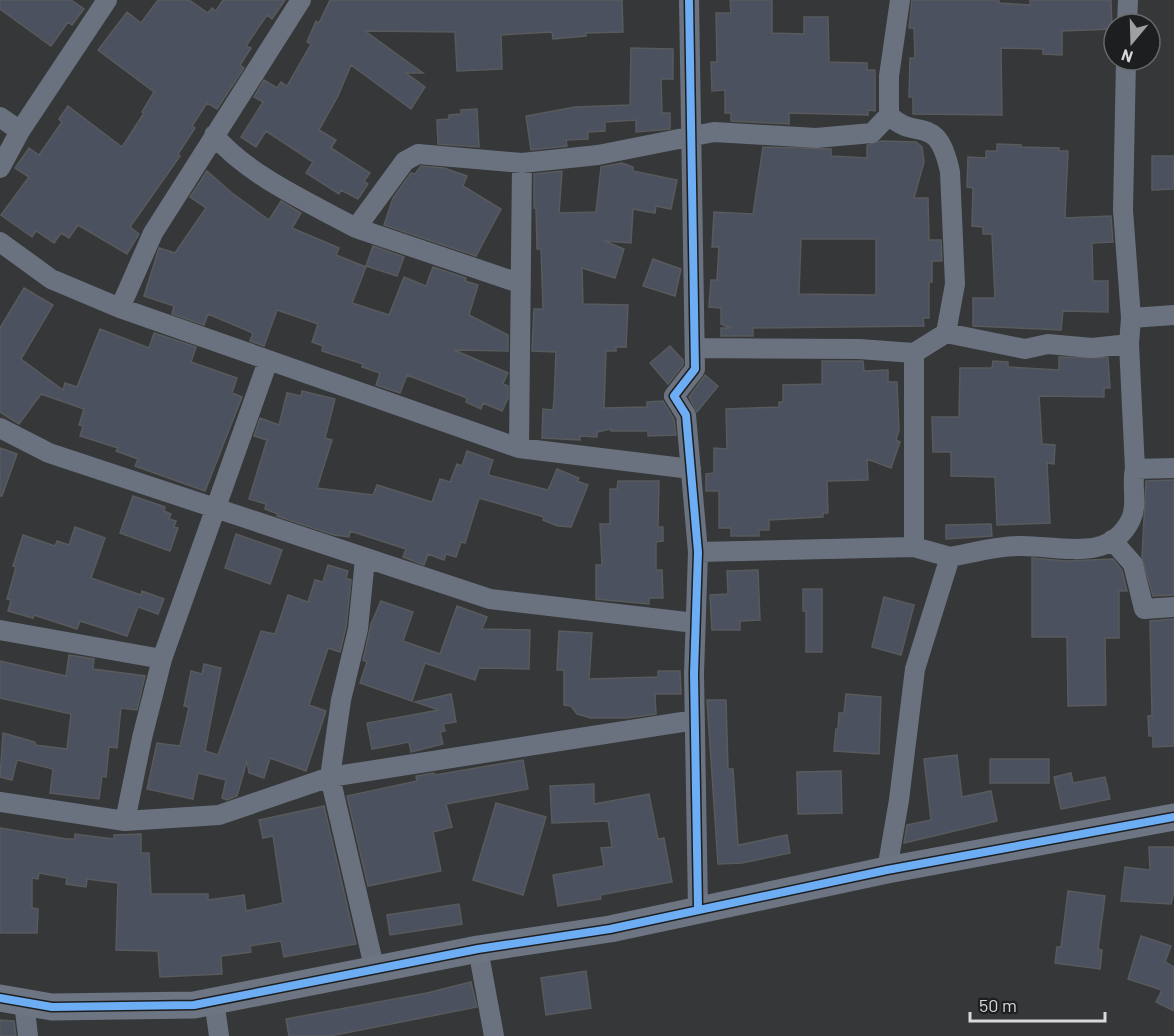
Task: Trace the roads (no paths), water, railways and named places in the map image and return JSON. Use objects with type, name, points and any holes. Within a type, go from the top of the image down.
[{"type":"street","points":[[120,308],[153,233],[301,0]]},
{"type":"street","points":[[689,0],[693,135],[695,369],[674,396],[686,416],[698,552],[695,623],[698,908]]},
{"type":"street","points":[[356,228],[405,161],[418,154],[522,163],[598,155],[714,132],[816,138],[872,133],[888,115],[889,76],[900,0]]},
{"type":"street","points":[[0,168],[20,131],[104,1]]},
{"type":"street","points":[[698,552],[914,547],[950,557],[1017,546],[1094,550],[1120,537],[1133,517],[1132,481],[1135,469],[1131,318],[1123,210],[1126,72]]},
{"type":"street","points":[[888,115],[894,121],[928,131],[939,139],[946,154],[950,172],[955,284],[946,333]]},
{"type":"street","points":[[0,117],[20,131]]},
{"type":"street","points":[[214,135],[226,149],[246,164],[356,228],[519,283]]},
{"type":"street","points":[[519,448],[522,163]]},
{"type":"street","points":[[0,242],[51,279],[120,308],[519,448],[691,469]]},
{"type":"street","points":[[1131,318],[1174,315]]},
{"type":"street","points":[[695,348],[859,349],[914,354],[946,333],[1025,349],[1048,344],[1092,348],[1130,344]]},
{"type":"street","points":[[914,354],[914,547]]},
{"type":"street","points":[[125,821],[142,738],[162,659],[268,361]]},
{"type":"street","points":[[0,428],[50,453],[490,600],[695,623]]},
{"type":"street","points":[[1135,469],[1174,468]]},
{"type":"street","points":[[1113,540],[1133,564],[1144,609],[1174,607]]},
{"type":"street","points":[[887,870],[899,800],[915,669],[950,557]]},
{"type":"street","points":[[365,559],[357,629],[341,700],[330,777],[375,971]]},
{"type":"street","points":[[0,630],[162,659]]},
{"type":"street","points":[[0,802],[125,821],[219,815],[330,777],[695,720]]},
{"type":"street","points":[[12,1000],[52,1007],[194,1005],[478,949],[610,929],[698,908],[887,870],[1174,818]]},
{"type":"street","points":[[478,949],[494,1036]]},
{"type":"street","points":[[12,1000],[28,1036]]},
{"type":"street","points":[[214,1000],[219,1036]]}]
